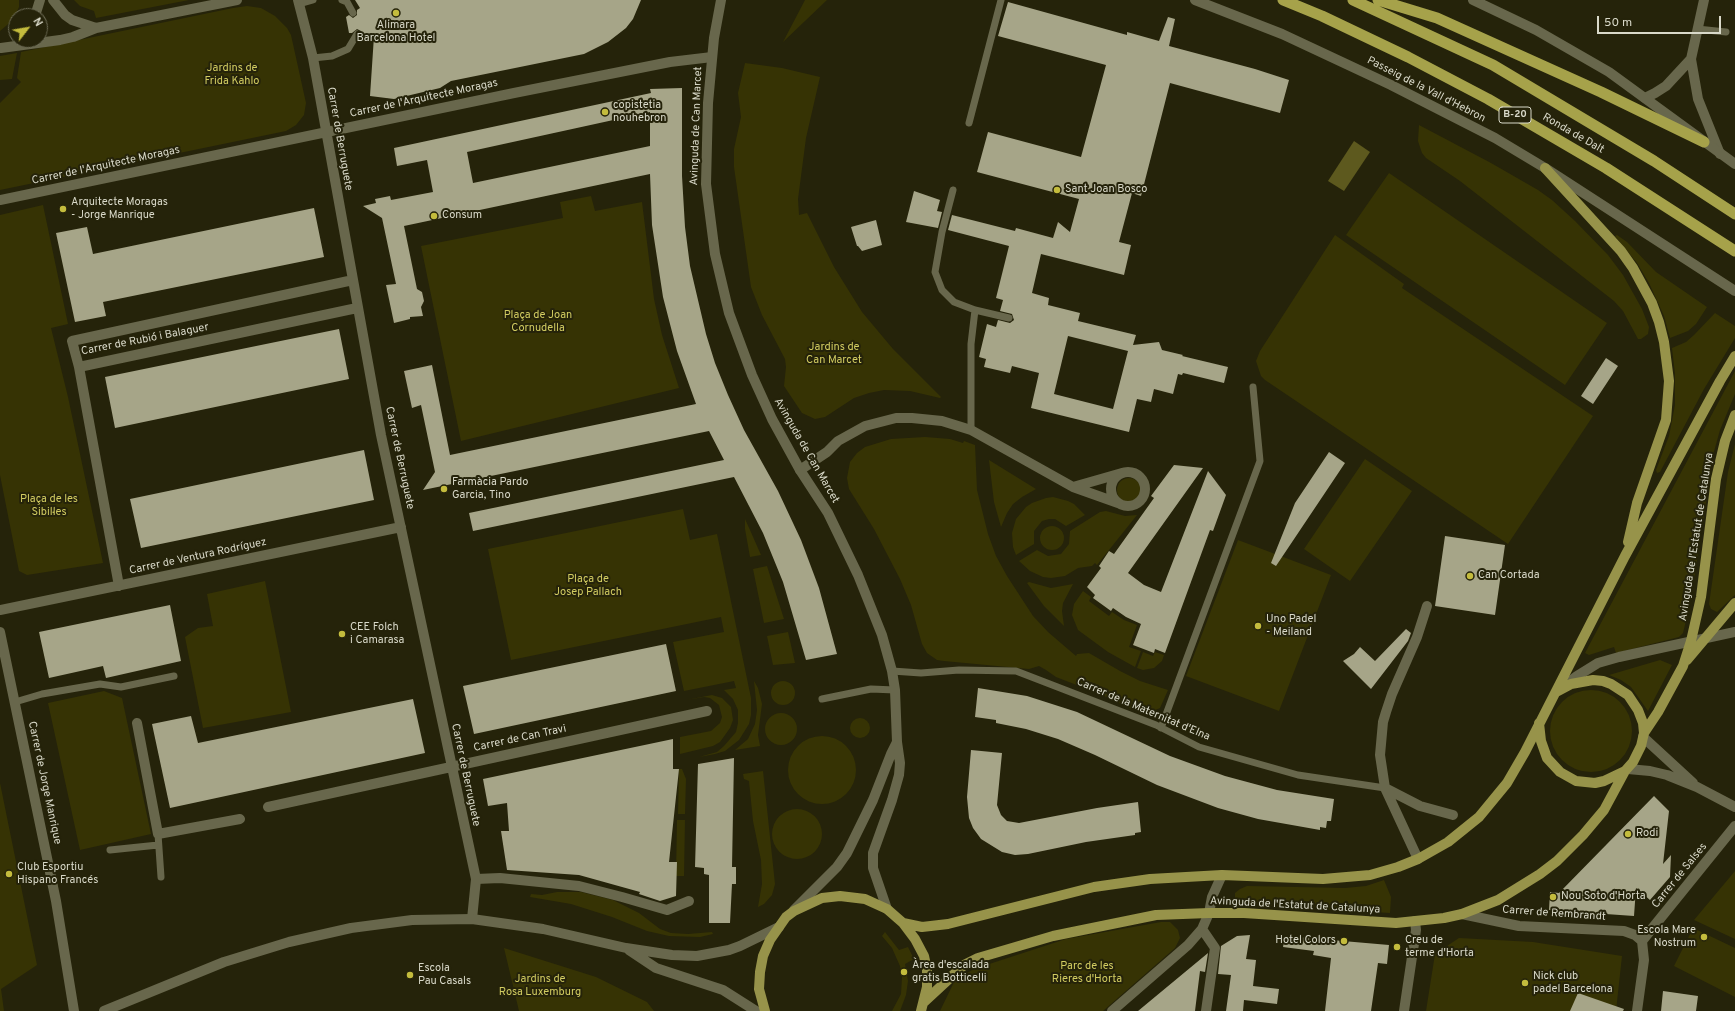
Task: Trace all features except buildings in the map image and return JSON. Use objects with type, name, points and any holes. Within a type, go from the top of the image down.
[{"type":"highway","name":"Ronda de Dalt","points":[[1283,0],[1322,16],[1401,54],[1488,99],[1606,168],[1735,251]]},
{"type":"highway","name":"Ronda de Dalt","points":[[1353,0],[1493,65],[1654,161],[1735,214]]},
{"type":"highway","points":[[1378,0],[1437,18],[1594,89],[1704,142]]},
{"type":"main road","points":[[1545,168],[1621,251],[1633,268],[1652,303],[1664,342],[1669,381],[1666,420],[1637,504],[1625,556]]},
{"type":"main road","points":[[903,923],[931,927],[1094,887],[1150,879],[1222,875],[1323,879],[1370,875],[1418,859],[1459,834],[1479,817],[1494,800],[1516,768],[1625,556],[1735,356]]},
{"type":"main road","name":"Avinguda de l'Estatut de Catalunya","points":[[1683,666],[1691,641],[1701,597],[1716,478],[1725,441],[1735,414]]},
{"type":"main road","name":"Avinguda de l'Estatut de Catalunya","points":[[923,1006],[964,965],[978,958],[1053,936],[1093,927],[1156,916],[1209,913],[1396,923],[1444,918],[1462,914],[1498,900],[1540,874],[1557,861],[1583,835],[1604,810],[1626,770],[1638,753],[1643,735],[1658,712],[1683,666],[1735,603]]},
{"type":"main road","points":[[1556,692],[1571,684],[1583,680],[1603,681],[1620,688],[1633,702],[1641,717],[1643,735]]},
{"type":"main road","points":[[1539,723],[1541,741],[1547,758],[1567,777],[1576,781],[1595,783],[1604,781],[1626,770]]},
{"type":"main road","points":[[765,1011],[759,989],[760,972],[763,956],[770,940],[779,927],[794,911],[822,898],[840,896],[865,899],[887,909],[903,923],[915,939],[924,956],[927,976],[923,1006]]},
{"type":"street","points":[[53,0],[65,15],[72,20],[96,28]]},
{"type":"street","points":[[1,49],[60,40],[96,28],[237,0]]},
{"type":"street","name":"Avinguda de Can Marcet","points":[[721,0],[712,57],[708,103],[706,184],[715,254],[729,313],[752,375],[772,419],[800,470],[828,513],[858,575],[882,635],[892,671],[895,690],[897,742],[900,763],[899,775],[873,853],[873,868],[887,909]]},
{"type":"street","name":"Passeig de la Vall d'Hebron","points":[[1195,0],[1282,34],[1391,85],[1494,138],[1545,168],[1735,291]]},
{"type":"street","points":[[1474,0],[1536,30],[1609,72],[1735,164]]},
{"type":"street","points":[[1704,0],[1691,59],[1698,99],[1720,154]]},
{"type":"street","name":"Carrer de Berruguete","points":[[298,2],[313,58],[377,417],[476,879],[472,920]]},
{"type":"street","name":"Carrer de l'Arquitecte Moragas","points":[[0,200],[670,62],[712,57]]},
{"type":"street","points":[[1645,98],[1655,94],[1666,86],[1691,59]]},
{"type":"street","name":"Carrer de Rubió i Balaguer","points":[[353,280],[72,341],[79,367],[357,308]]},
{"type":"street","points":[[79,367],[119,586]]},
{"type":"street","points":[[800,470],[851,432],[880,421],[896,418],[927,418],[949,422],[971,430],[1073,487],[1125,506],[1136,504],[1144,497],[1145,491],[1143,480],[1139,475],[1128,472],[1073,487]]},
{"type":"street","points":[[1120,504],[1111,491],[1114,480],[1122,473]]},
{"type":"street","name":"Carrer de Ventura Rodríguez","points":[[0,610],[401,527]]},
{"type":"street","points":[[1418,859],[1385,788],[1380,755],[1383,722],[1392,694],[1417,637],[1427,606]]},
{"type":"street","name":"Carrer de Jorge Manrique","points":[[0,632],[56,900],[74,1011]]},
{"type":"street","points":[[1556,692],[1577,676],[1598,663],[1735,632]]},
{"type":"street","name":"Carrer de Can Travi","points":[[268,806],[707,711]]},
{"type":"street","points":[[137,723],[158,834],[240,819]]},
{"type":"street","points":[[1643,735],[1697,787]]},
{"type":"street","name":"Avinguda de Can Marcet","points":[[794,911],[837,867],[847,853],[874,800],[897,742]]},
{"type":"street","points":[[1626,770],[1650,771],[1667,775],[1697,787],[1735,807]]},
{"type":"street","points":[[1385,788],[1420,806],[1453,814]]},
{"type":"street","name":"Carrer de Salses","points":[[1642,941],[1735,826]]},
{"type":"street","points":[[1112,1011],[1188,945],[1202,929],[1209,913],[1212,896],[1222,875]]},
{"type":"street","points":[[476,879],[500,878],[579,886],[667,910],[689,901]]},
{"type":"street","name":"Carrer de Rembrandt","points":[[1462,914],[1519,926],[1624,931],[1636,935],[1642,941]]},
{"type":"street","points":[[104,1011],[224,962],[289,942],[351,928],[412,920],[472,920],[543,929],[626,948],[672,955],[697,956],[735,948],[779,927]]},
{"type":"street","points":[[1404,1011],[1416,930],[1415,921]]},
{"type":"street","points":[[1202,929],[1215,948],[1206,1011]]},
{"type":"street","points":[[1636,1011],[1644,960],[1642,941]]},
{"type":"street","points":[[626,948],[656,968],[723,990],[756,1011]]},
{"type":"lane","points":[[298,2],[313,0]]},
{"type":"lane","points":[[342,0],[347,2],[353,13]]},
{"type":"lane","points":[[969,124],[1001,0]]},
{"type":"lane","points":[[1697,29],[1726,32]]},
{"type":"lane","points":[[313,58],[332,56],[348,50],[357,34]]},
{"type":"lane","points":[[953,190],[942,232],[935,272],[942,290],[954,302],[975,310],[1009,318]]},
{"type":"lane","points":[[971,430],[971,344],[975,310]]},
{"type":"lane","points":[[1162,728],[1260,461],[1252,387]]},
{"type":"lane","name":"Carrer de la Maternitat d'Elna","points":[[892,671],[921,673],[960,670],[1016,671],[1162,728],[1199,747],[1298,775],[1385,788]]},
{"type":"lane","points":[[15,702],[42,694],[100,684],[121,687],[174,676]]},
{"type":"lane","points":[[822,699],[871,689],[895,690]]},
{"type":"lane","points":[[158,834],[161,877]]},
{"type":"lane","points":[[110,850],[158,845]]},
{"type":"green space","points":[[0,0],[19,0],[19,8],[8,8],[8,24],[0,31]]},
{"type":"green space","points":[[74,0],[189,0],[96,18],[94,11],[80,6]]},
{"type":"green space","points":[[805,0],[827,0],[783,42]]},
{"type":"green space","name":"Jardins de Frida Kahlo","points":[[247,6],[261,8],[275,16],[287,28],[291,35],[306,103],[304,115],[296,125],[286,131],[0,190],[0,103],[21,82],[17,78],[21,52],[48,48],[48,46]]},
{"type":"green space","points":[[17,53],[12,79],[0,80],[0,56]]},
{"type":"green space","name":"Jardins de Can Marcet","points":[[745,63],[782,68],[820,77],[806,138],[798,199],[799,215],[807,213],[834,267],[862,312],[893,349],[941,397],[940,398],[910,391],[884,390],[854,398],[825,417],[815,419],[802,413],[784,386],[786,367],[785,359],[762,315],[751,287],[734,167],[734,149],[741,117],[738,93]]},
{"type":"green space","points":[[1419,125],[1491,163],[1538,190],[1552,200],[1608,255],[1623,275],[1642,309],[1649,327],[1648,334],[1641,339],[1638,339],[1623,311],[1614,301],[1460,181],[1426,158],[1422,153],[1418,141]]},
{"type":"green space","points":[[1389,173],[1607,323],[1565,385],[1346,235]]},
{"type":"green space","name":"Plaça de Joan Cornudella","points":[[591,196],[595,211],[642,202],[654,299],[662,335],[679,388],[461,441],[421,246],[563,218],[560,202]]},
{"type":"green space","name":"Plaça de les Sibil·les","points":[[43,205],[68,324],[51,328],[68,397],[103,563],[27,575],[19,571],[0,475],[0,215]]},
{"type":"green space","points":[[1335,235],[1404,284],[1402,288],[1593,416],[1508,544],[1261,376],[1256,361],[1260,351]]},
{"type":"green space","points":[[1617,235],[1627,242],[1656,272],[1707,307],[1696,324],[1688,331],[1670,338],[1664,316],[1649,283],[1637,263],[1615,236]]},
{"type":"green space","points":[[1715,313],[1735,326],[1735,338],[1704,389],[1660,472],[1657,473],[1656,470],[1669,436],[1675,405],[1675,374],[1672,348],[1686,342]]},
{"type":"green space","points":[[1735,371],[1735,394],[1720,430],[1713,455],[1691,600],[1683,633],[1679,637],[1616,653],[1614,647],[1589,655],[1585,653]]},
{"type":"green space","points":[[925,437],[950,439],[963,443],[964,441],[975,445],[977,490],[988,534],[996,556],[1033,616],[1048,632],[1076,656],[1077,654],[1089,653],[1140,681],[1168,690],[1160,708],[1151,712],[1140,713],[1100,694],[1056,677],[1039,666],[1029,669],[944,661],[937,660],[927,653],[922,644],[911,605],[900,579],[874,529],[849,489],[847,478],[850,462],[857,453],[865,447],[891,439]]},
{"type":"green space","points":[[1735,444],[1735,595],[1717,612],[1711,609],[1709,604],[1728,472]]},
{"type":"green space","points":[[1365,459],[1412,491],[1350,581],[1304,549]]},
{"type":"green space","points":[[989,460],[1036,489],[1013,504],[1001,527],[994,502]]},
{"type":"green space","points":[[1129,478],[1134,479],[1140,485],[1140,495],[1134,501],[1129,502],[1124,501],[1118,495],[1117,490],[1118,485],[1124,479]]},
{"type":"green space","points":[[1053,497],[1074,504],[1085,515],[1066,526],[1055,519],[1042,521],[1034,531],[1034,544],[1016,555],[1013,547],[1012,533],[1016,519],[1026,507],[1032,503]]},
{"type":"green space","name":"Plaça de Josep Pallach","points":[[683,509],[690,540],[717,534],[751,698],[751,715],[749,724],[739,740],[725,751],[699,757],[717,752],[736,732],[738,710],[733,699],[724,690],[736,688],[734,681],[684,691],[673,642],[724,632],[721,617],[511,660],[488,549]]},
{"type":"green space","points":[[1106,511],[1125,516],[1137,515],[1097,565],[1095,563],[1092,566],[1078,568],[1065,576],[1051,578],[1043,577],[1030,571],[1019,561],[1037,550],[1048,556],[1061,554],[1069,544],[1070,531],[1100,512]]},
{"type":"green space","points":[[745,519],[761,555],[750,557],[745,529]]},
{"type":"green space","points":[[1052,526],[1061,529],[1064,538],[1061,547],[1052,550],[1043,547],[1040,538],[1043,529]]},
{"type":"green space","name":"Uno Padel - Meiland","points":[[1238,540],[1331,575],[1279,711],[1186,676]]},
{"type":"green space","points":[[767,566],[784,619],[764,623],[753,569]]},
{"type":"green space","points":[[265,581],[291,712],[203,728],[185,637],[198,628],[213,626],[207,594]]},
{"type":"green space","points":[[1029,582],[1051,588],[1073,584],[1063,603],[1062,611],[1064,626],[1044,606],[1027,583]]},
{"type":"green space","points":[[1083,591],[1091,597],[1089,601],[1109,616],[1112,612],[1124,620],[1137,625],[1129,647],[1141,651],[1135,667],[1108,652],[1078,630],[1072,615],[1074,604]]},
{"type":"green space","points":[[788,632],[795,663],[773,665],[767,636]]},
{"type":"green space","points":[[1143,652],[1153,656],[1155,652],[1164,655],[1162,661],[1154,668],[1143,670],[1137,668]]},
{"type":"green space","points":[[1660,660],[1672,665],[1648,711],[1631,687],[1621,680],[1609,675]]},
{"type":"green space","points":[[754,681],[758,688],[762,704],[758,735],[760,746],[735,750],[748,739],[755,724],[757,710]]},
{"type":"green space","points":[[783,681],[792,684],[795,693],[792,702],[783,705],[774,702],[771,693],[774,684]]},
{"type":"green space","points":[[1591,690],[1607,693],[1620,702],[1629,715],[1632,731],[1629,747],[1620,760],[1607,769],[1591,772],[1575,769],[1562,760],[1553,747],[1550,731],[1553,715],[1562,702],[1575,693]]},
{"type":"green space","points":[[104,691],[122,698],[151,834],[80,850],[48,703]]},
{"type":"green space","points":[[712,695],[722,698],[731,707],[733,720],[730,728],[720,742],[713,746],[680,754],[680,737],[711,731],[720,723],[722,717],[719,705],[710,698],[704,697],[686,700]]},
{"type":"green space","points":[[778,713],[784,713],[793,717],[797,729],[793,741],[784,745],[778,745],[769,741],[765,732],[765,726],[769,717]]},
{"type":"green space","points":[[860,718],[867,721],[870,728],[867,735],[860,738],[853,735],[850,728],[853,721]]},
{"type":"green space","points":[[822,736],[835,739],[846,746],[853,757],[856,770],[853,783],[846,794],[835,801],[822,804],[809,801],[798,794],[791,783],[788,770],[791,757],[798,746],[809,739]]},
{"type":"green space","points":[[679,769],[682,769],[686,779],[685,814],[678,814]]},
{"type":"green space","points":[[763,771],[775,884],[772,895],[764,904],[758,907],[762,884],[761,860],[753,821],[749,781],[744,779],[743,774]]},
{"type":"green space","name":"Club Esportiu Hispano Francés","points":[[0,783],[37,965],[1,989],[4,1011],[0,1011]]},
{"type":"green space","points":[[797,809],[806,811],[815,816],[820,825],[822,834],[820,843],[815,852],[806,857],[797,859],[788,857],[779,852],[774,843],[772,834],[774,825],[779,816],[788,811]]},
{"type":"green space","points":[[677,820],[685,820],[684,876],[676,876]]},
{"type":"green space","points":[[1735,871],[1735,939],[1694,920]]},
{"type":"green space","points":[[1384,880],[1391,897],[1390,913],[1239,904],[1235,899],[1235,893],[1247,886],[1345,888],[1366,886]]},
{"type":"green space","points":[[557,892],[581,892],[613,900],[639,913],[660,929],[671,933],[688,934],[712,932],[713,934],[700,937],[669,936],[647,931],[612,917],[571,904],[530,897],[531,894],[542,895]]},
{"type":"green space","name":"Parc de les Rieres d'Horta","points":[[1161,922],[1170,922],[1178,930],[1180,938],[1175,948],[1103,1011],[940,1011],[955,980],[974,969],[1066,939]]},
{"type":"green space","points":[[1693,928],[1735,948],[1735,997],[1674,966]]},
{"type":"green space","name":"Àrea d'escalada gratis Botticelli","points":[[885,932],[899,950],[908,947],[914,959],[905,964],[908,981],[906,995],[900,1011],[892,1011],[901,994],[902,977],[900,966],[892,948],[882,936]]},
{"type":"green space","name":"Nick club padel Barcelona","points":[[1459,938],[1533,942],[1622,956],[1616,1011],[1426,1011],[1435,954]]},
{"type":"green space","name":"Jardins de Rosa Luxemburg","points":[[504,948],[596,977],[647,1002],[654,1011],[519,1011]]},
{"type":"shaded area","points":[[1354,141],[1370,152],[1344,191],[1328,181]]},
{"type":"place","name":"Alimara Barcelona Hotel","points":[[396,13]]},
{"type":"place","name":"copistetia nouhebron","points":[[605,112]]},
{"type":"place","name":"Sant Joan Bosco","points":[[1057,190]]},
{"type":"place","name":"Arquitecte Moragas - Jorge Manrique","points":[[63,209]]},
{"type":"place","name":"Consum","points":[[434,216]]},
{"type":"place","name":"Farmàcia Pardo Garcia, Tino","points":[[444,489]]},
{"type":"place","name":"Can Cortada","points":[[1470,576]]},
{"type":"place","name":"Uno Padel - Meiland","points":[[1258,626]]},
{"type":"place","name":"CEE Folch i Camarasa","points":[[342,634]]},
{"type":"place","name":"Rodi","points":[[1628,834]]},
{"type":"place","name":"Club Esportiu Hispano Francés","points":[[9,874]]},
{"type":"place","name":"Nou Soto d'Horta","points":[[1553,897]]},
{"type":"place","name":"Escola Mare Nostrum","points":[[1704,937]]},
{"type":"place","name":"Hotel Colors","points":[[1344,941]]},
{"type":"place","name":"Creu de terme d'Horta","points":[[1397,947]]},
{"type":"place","name":"Àrea d'escalada gratis Botticelli","points":[[904,972]]},
{"type":"place","name":"Escola Pau Casals","points":[[410,975]]},
{"type":"place","name":"Nick club padel Barcelona","points":[[1525,983]]}]
